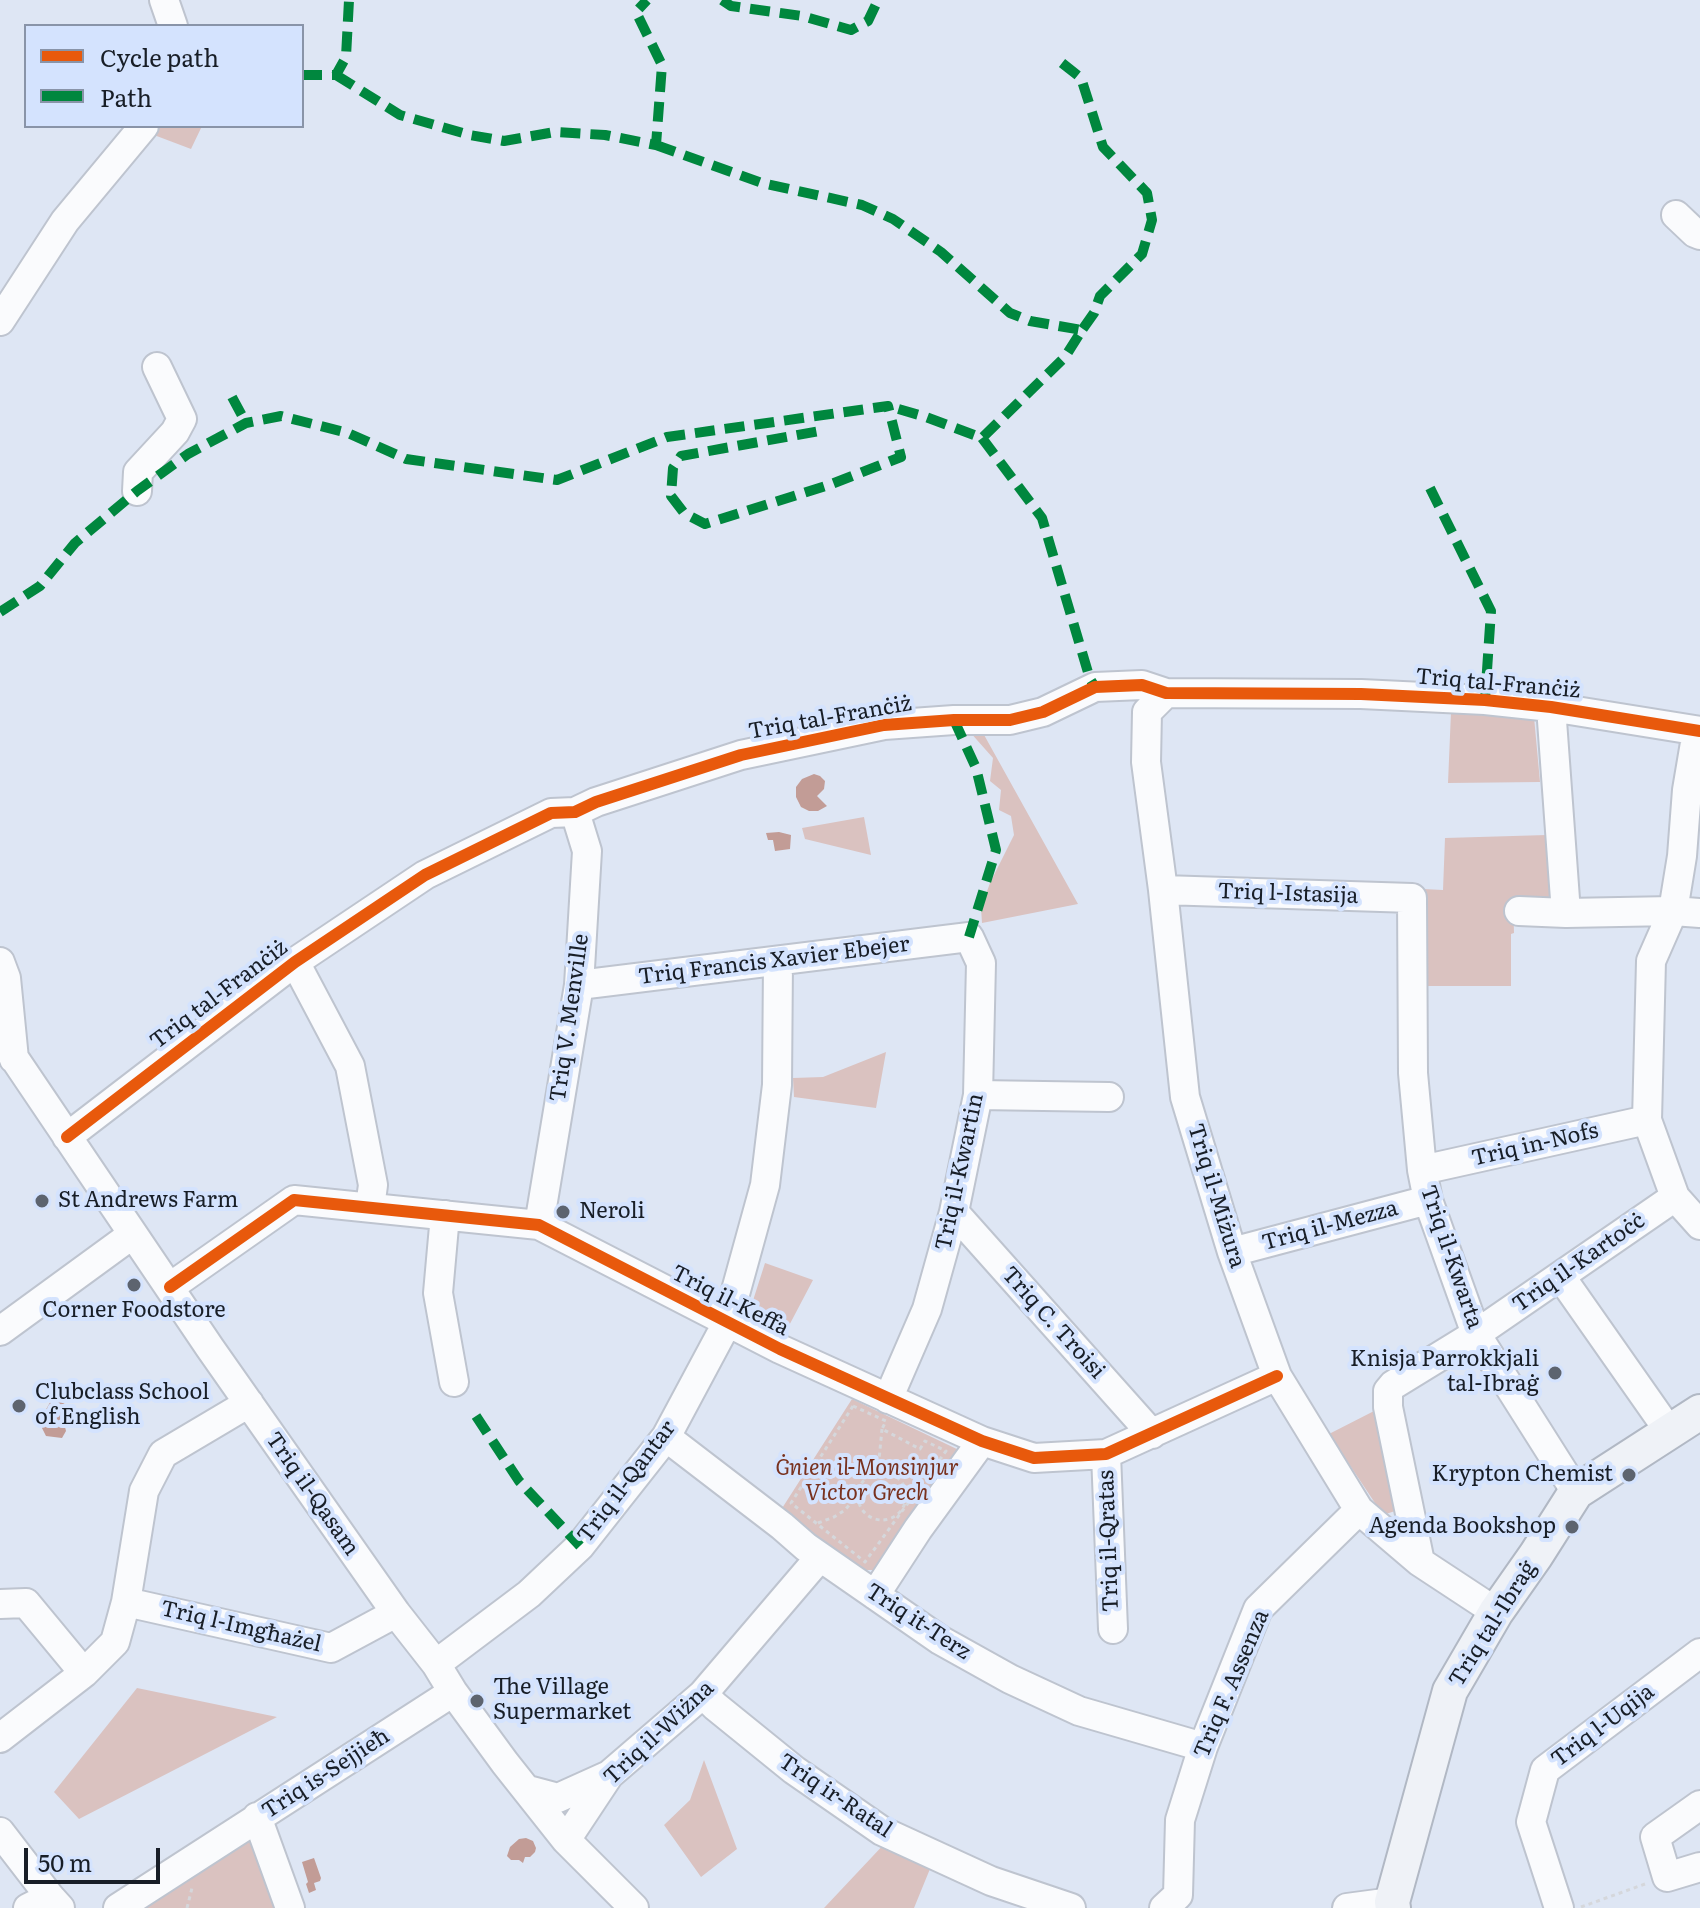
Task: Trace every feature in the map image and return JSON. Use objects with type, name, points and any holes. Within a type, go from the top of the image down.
[{"type":"main road","name":"Triq tal-Ibraġ","points":[[1393,1905],[1450,1691],[1496,1612],[1576,1492],[1700,1412]]},
{"type":"street","points":[[164,0],[172,24]]},
{"type":"street","points":[[0,321],[65,221],[142,128]]},
{"type":"street","points":[[1676,215],[1700,235]]},
{"type":"street","points":[[137,491],[138,472],[175,432],[182,419],[157,367]]},
{"type":"street","name":"Triq tal-Franċiż","points":[[67,1137],[295,962],[425,875],[551,813],[575,812],[596,802],[741,755],[884,725],[1010,720],[1043,712],[1095,687],[1142,685],[1166,693],[1361,694],[1485,700],[1551,707],[1698,731]]},
{"type":"street","name":"Triq il-Miżura","points":[[1166,693],[1147,712],[1146,762],[1185,1097],[1232,1252],[1277,1376],[1359,1510],[1420,1562],[1496,1612]]},
{"type":"street","points":[[1551,707],[1566,913]]},
{"type":"street","points":[[1698,731],[1687,790],[1682,856],[1686,912],[1651,961],[1647,1120],[1675,1197],[1700,1225]]},
{"type":"street","name":"Triq V. Menville","points":[[539,1225],[579,985],[587,851],[575,812]]},
{"type":"street","name":"Triq l-Istasija","points":[[1163,890],[1412,898]]},
{"type":"street","name":"Triq il-Kwarta","points":[[1412,898],[1413,1073],[1422,1170],[1428,1200],[1476,1334],[1576,1492]]},
{"type":"street","points":[[1519,911],[1686,912]]},
{"type":"street","name":"Triq Francis Xavier Ebejer","points":[[579,985],[969,937]]},
{"type":"street","name":"Triq il-Kwartin","points":[[888,1399],[927,1309],[954,1212],[978,1095],[981,963],[969,937]]},
{"type":"street","points":[[0,962],[6,978],[7,1048]]},
{"type":"street","points":[[295,962],[350,1066],[373,1185],[370,1207]]},
{"type":"street","name":"Triq il-Qantar","points":[[436,1664],[529,1594],[580,1546],[666,1437],[727,1323],[765,1185],[777,1085],[778,962]]},
{"type":"street","name":"Triq il-Qasam","points":[[7,1048],[396,1613],[505,1763],[617,1903]]},
{"type":"street","points":[[978,1095],[1109,1097]]},
{"type":"street","name":"Triq in-Nofs","points":[[1422,1170],[1647,1120]]},
{"type":"street","name":"Triq il-Kartoċċ","points":[[1420,1562],[1388,1407],[1388,1391],[1561,1277],[1675,1197]]},
{"type":"street","name":"Triq il-Keffa","points":[[170,1287],[294,1200],[539,1225],[727,1323],[888,1399],[982,1441],[1034,1458],[1106,1454],[1277,1376]]},
{"type":"street","name":"Triq il-Mezza","points":[[1232,1252],[1428,1200]]},
{"type":"street","name":"Triq C. Troisi","points":[[954,1212],[1152,1434]]},
{"type":"street","points":[[445,1215],[438,1293],[454,1382]]},
{"type":"street","points":[[0,1331],[133,1234]]},
{"type":"street","points":[[1561,1277],[1669,1431]]},
{"type":"street","points":[[0,1738],[84,1673],[115,1642],[126,1602],[144,1491],[163,1454],[249,1403]]},
{"type":"street","name":"Triq it-Terz","points":[[666,1437],[820,1557],[940,1640],[1010,1679],[1079,1711],[1203,1747]]},
{"type":"street","points":[[875,1595],[942,1494],[982,1441]]},
{"type":"street","name":"Triq il-Qratas","points":[[1106,1454],[1113,1629]]},
{"type":"street","name":"Triq F. Assenza","points":[[1171,1901],[1180,1820],[1203,1747],[1258,1609],[1359,1510]]},
{"type":"street","name":"Triq il-Wiżna","points":[[566,1840],[609,1775],[703,1694],[820,1557]]},
{"type":"street","name":"Triq l-Imgħażel","points":[[126,1602],[331,1648],[396,1613]]},
{"type":"street","points":[[0,1604],[26,1603],[84,1673]]},
{"type":"street","name":"Triq l-Uqija","points":[[1559,1908],[1531,1822],[1545,1770],[1700,1653]]},
{"type":"street","name":"Triq is-Sejjieħ","points":[[118,1908],[453,1692]]},
{"type":"street","name":"Triq ir-Ratal","points":[[703,1694],[794,1770],[882,1831],[991,1881],[1071,1908]]},
{"type":"street","points":[[528,1790],[558,1798],[609,1775]]},
{"type":"street","points":[[1700,1805],[1655,1837],[1667,1877],[1700,1867]]},
{"type":"street","points":[[257,1817],[290,1908]]},
{"type":"street","points":[[0,1832],[46,1904]]},
{"type":"street","points":[[1347,1908],[1393,1905]]},
{"type":"path","points":[[875,1472],[882,1429],[886,1421],[853,1406],[791,1503],[865,1562],[946,1451],[925,1441],[920,1449],[882,1429]]},
{"type":"path","points":[[816,1523],[845,1510],[857,1496],[861,1482],[875,1472],[892,1473],[899,1478],[904,1485],[906,1502],[898,1515],[890,1519],[875,1519],[862,1511],[857,1496]]},
{"type":"path","points":[[1577,1908],[1667,1877]]},
{"type":"path","points":[[187,1908],[194,1882]]},
{"type":"green space","points":[[159,128],[201,128],[191,149],[154,135]]},
{"type":"green space","points":[[1451,712],[1534,717],[1540,782],[1448,783]]},
{"type":"green space","points":[[969,731],[983,733],[1078,904],[982,923],[981,908],[990,883],[1014,835],[1011,816],[999,810],[1001,790],[990,781],[993,758]]},
{"type":"green space","points":[[864,817],[871,855],[805,839],[802,828]]},
{"type":"green space","points":[[1547,835],[1550,900],[1513,899],[1511,986],[1427,986],[1423,889],[1443,890],[1445,838]]},
{"type":"green space","points":[[886,1052],[876,1108],[794,1097],[793,1078],[823,1077]]},
{"type":"green space","points":[[765,1263],[813,1280],[783,1337],[752,1322],[749,1313]]},
{"type":"green space","name":"Ġnien il-Monsinjur Victor Grech","points":[[852,1399],[961,1451],[879,1570],[861,1570],[779,1513]]},
{"type":"green space","points":[[1376,1410],[1401,1509],[1383,1515],[1329,1434]]},
{"type":"green space","points":[[137,1688],[277,1717],[79,1819],[54,1792]]},
{"type":"green space","points":[[704,1760],[737,1849],[701,1877],[664,1825],[690,1800]]},
{"type":"green space","points":[[250,1837],[281,1908],[144,1908]]},
{"type":"green space","points":[[887,1841],[932,1864],[914,1908],[824,1908]]},
{"type":"shaded area","points":[[814,774],[825,781],[824,789],[817,796],[827,806],[818,811],[809,811],[801,807],[796,797],[796,787],[802,779]]},
{"type":"shaded area","points":[[766,833],[791,835],[790,849],[775,851],[773,840],[768,840]]},
{"type":"shaded area","points":[[53,1397],[73,1409],[64,1423],[66,1431],[62,1438],[46,1436],[39,1422]]},
{"type":"shaded area","points":[[519,1839],[533,1841],[535,1852],[525,1857],[523,1863],[511,1860],[507,1856],[510,1847]]},
{"type":"shaded area","points":[[314,1858],[321,1878],[314,1883],[316,1890],[309,1893],[302,1862]]},
{"type":"marked path","points":[[304,75],[336,75],[346,57],[349,0]]},
{"type":"marked path","points":[[336,75],[400,115],[470,135],[504,141],[555,132],[605,135],[656,145],[662,65],[636,12],[647,0]]},
{"type":"marked path","points":[[722,0],[731,6],[802,16],[851,30],[868,21],[878,0]]},
{"type":"marked path","points":[[1062,63],[1081,78],[1103,147],[1147,193],[1152,220],[1142,254],[1100,296],[1094,313],[1082,330]]},
{"type":"marked path","points":[[656,145],[762,183],[862,205],[893,219],[941,252],[1010,313],[1030,321],[1082,330],[1065,357],[982,438],[888,406]]},
{"type":"marked path","points":[[232,397],[246,423]]},
{"type":"marked path","points":[[0,612],[40,586],[75,543],[137,491],[188,454],[246,423],[281,416],[348,433],[406,459],[557,480],[667,437],[888,406],[901,457],[829,485],[705,524],[684,513],[671,496],[673,468],[681,456],[825,430]]},
{"type":"marked path","points":[[982,438],[1042,518],[1095,687]]},
{"type":"marked path","points":[[1430,488],[1491,611],[1485,700]]},
{"type":"marked path","points":[[954,720],[976,768],[996,850],[969,937]]},
{"type":"marked path","points":[[476,1416],[519,1481],[580,1546]]},
{"type":"cycle path","points":[[67,1137],[295,962],[425,875],[551,813],[575,812],[596,802],[741,755],[884,725],[1010,720],[1043,712],[1095,687],[1142,685],[1166,693],[1361,694],[1485,700],[1551,707],[1700,731]]},
{"type":"cycle path","points":[[170,1287],[294,1200],[539,1225],[780,1349],[982,1441],[1034,1458],[1106,1454],[1277,1376]]},
{"type":"place","name":"St Andrews Farm","points":[[42,1201]]},
{"type":"place","name":"Neroli","points":[[563,1212]]},
{"type":"place","name":"Corner Foodstore","points":[[134,1285]]},
{"type":"place","name":"Knisja Parrokkjali tal-Ibraġ","points":[[1555,1373]]},
{"type":"place","name":"Clubclass School of English","points":[[19,1406]]},
{"type":"place","name":"Krypton Chemist","points":[[1629,1475]]},
{"type":"place","name":"Agenda Bookshop","points":[[1572,1527]]},
{"type":"place","name":"The Village Supermarket","points":[[477,1701]]}]
